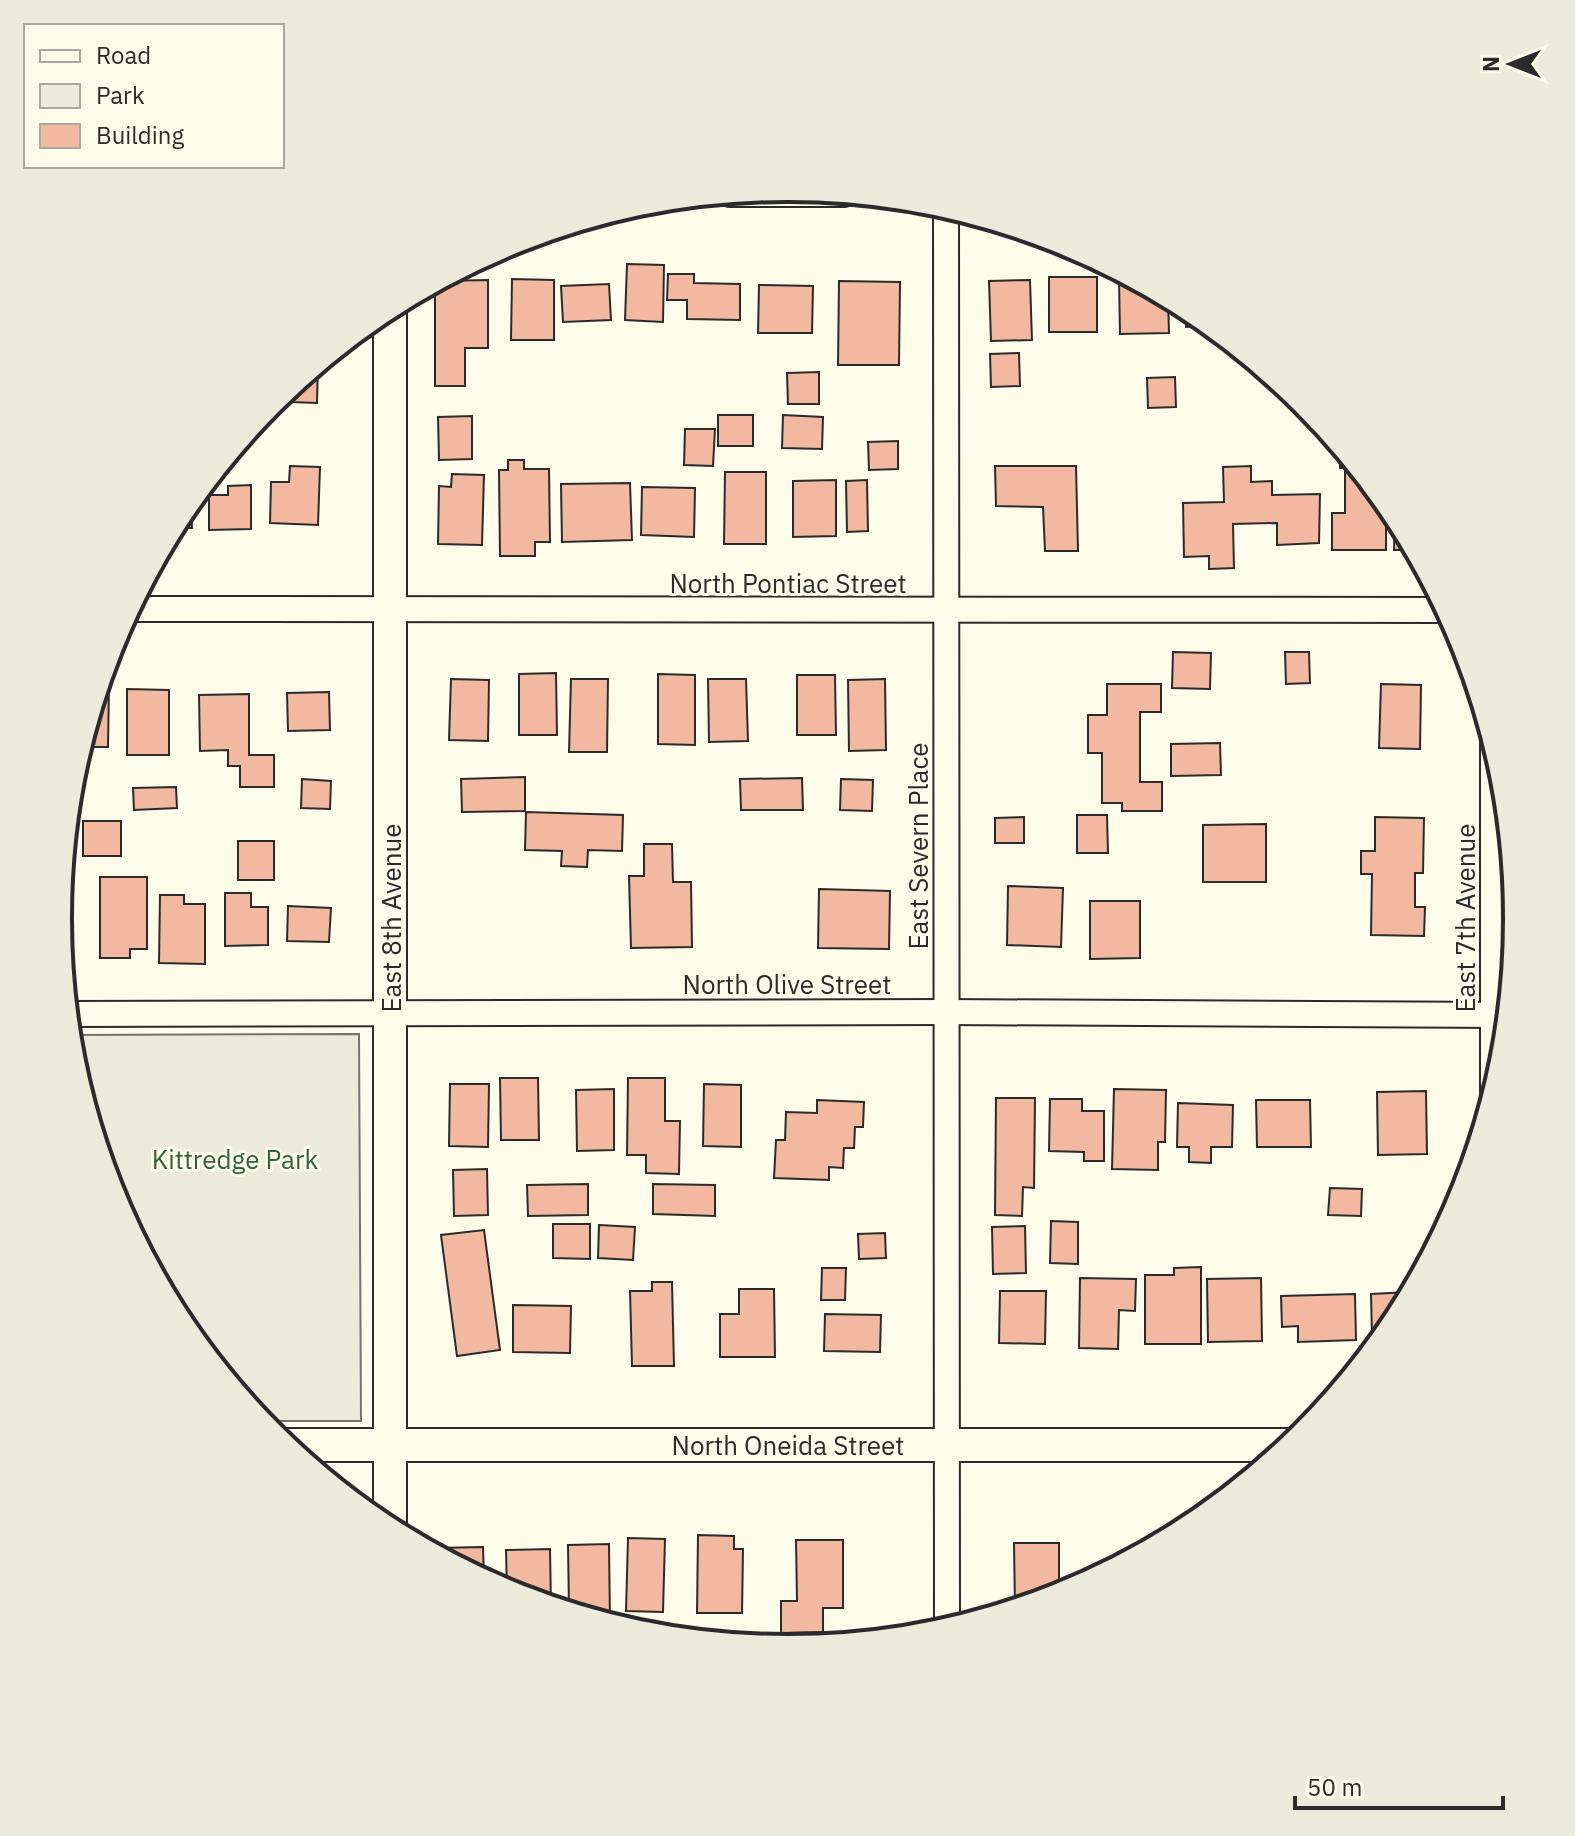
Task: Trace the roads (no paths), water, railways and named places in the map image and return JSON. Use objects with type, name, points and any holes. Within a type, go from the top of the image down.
[{"type":"street","name":"East Severn Place","points":[[946,221],[947,1615]]},
{"type":"street","name":"East 8th Avenue","points":[[390,323],[390,1513]]},
{"type":"street","name":"North Pontiac Street","points":[[143,609],[1433,610]]},
{"type":"street","name":"East 7th Avenue","points":[[1495,812],[1499,985]]},
{"type":"street","name":"North Olive Street","points":[[78,1014],[946,1012],[1496,1016]]},
{"type":"street","name":"North Oneida Street","points":[[304,1445],[1271,1445]]},
{"type":"park label","name":"Kittredge Park","points":[[235,1159]]}]
